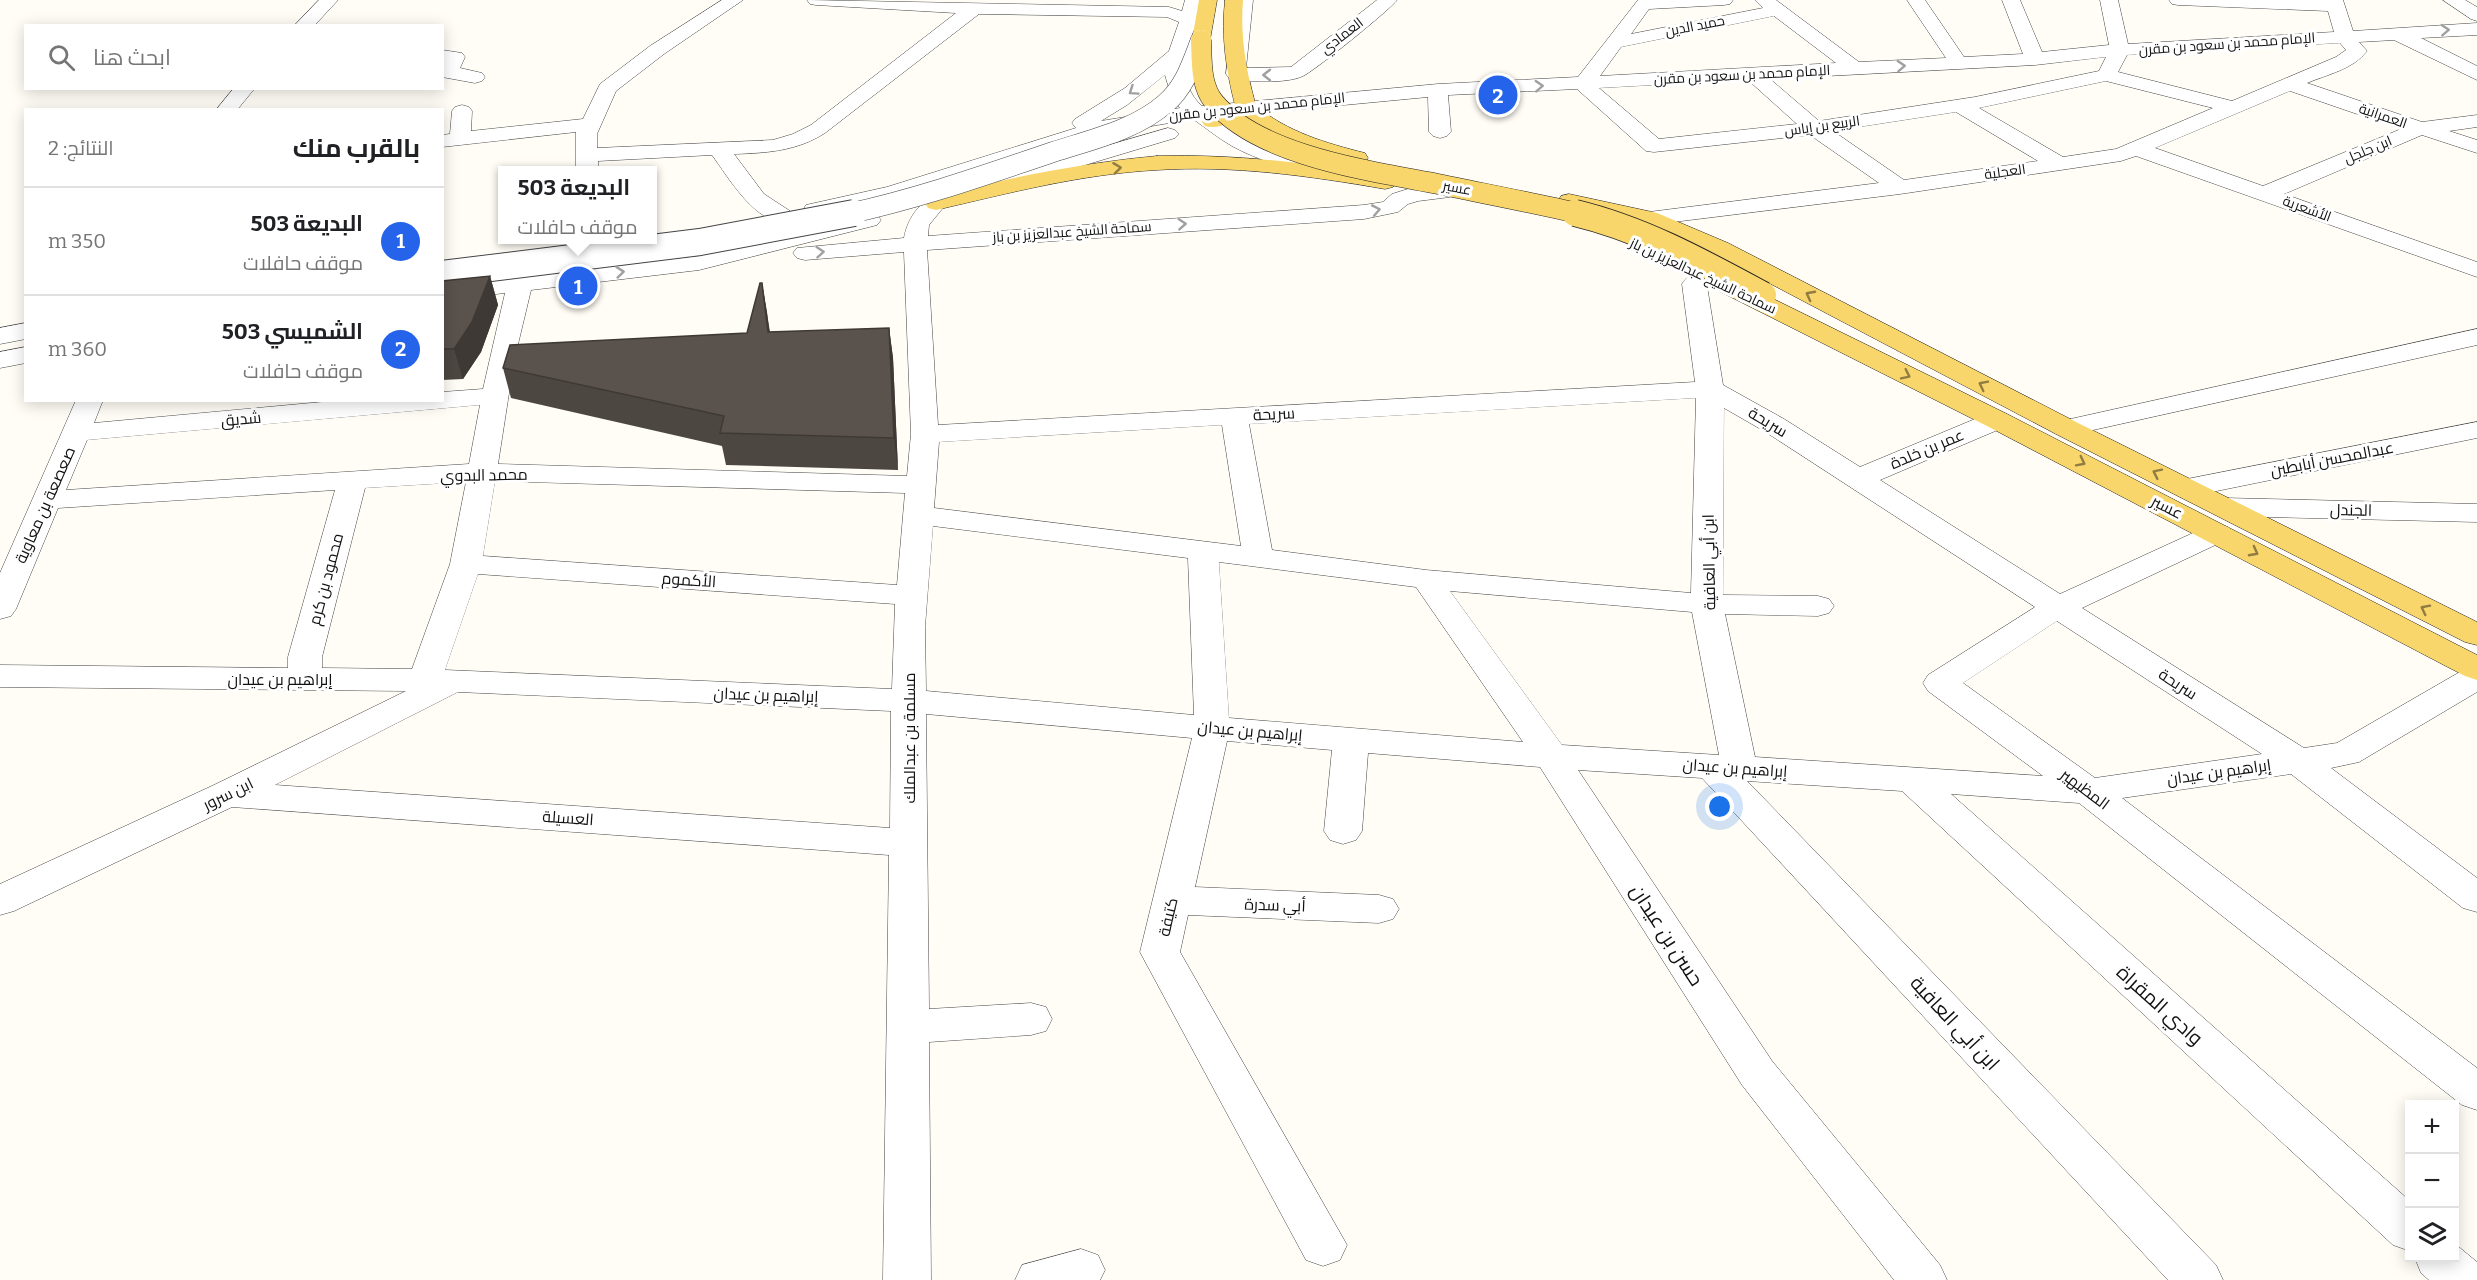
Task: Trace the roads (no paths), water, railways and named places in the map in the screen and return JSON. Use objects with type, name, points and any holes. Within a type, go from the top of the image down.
[{"type":"main road","name":"عسير","points":[[1208,0],[1201,40],[1206,89],[1214,102],[1239,123],[1270,141],[1351,165],[1549,206],[1603,221],[1667,245],[1763,294],[1854,349],[1997,420],[2221,520],[2477,669]]},
{"type":"main road","points":[[1237,5],[1236,74],[1246,108],[1270,128],[1319,149],[1385,165],[1649,218],[1720,248],[2066,428],[2187,488],[2221,520],[2477,635]]},
{"type":"main road","name":"سماحة الشيخ عبدالعزيز بن باز","points":[[936,202],[1054,178],[1157,163],[1225,163],[1298,169],[1354,177],[1442,192],[1582,224],[1635,243],[1706,275],[1854,349]]},
{"type":"street","points":[[305,24],[329,0]]},
{"type":"street","points":[[734,0],[657,50],[607,88],[586,134],[587,163],[718,148],[773,146],[801,140],[976,7]]},
{"type":"street","points":[[816,0],[1169,12],[1191,20]]},
{"type":"street","points":[[1194,0],[1191,20],[1177,54],[1176,83],[1180,96],[1204,118],[1246,146],[1274,156],[1354,177]]},
{"type":"street","name":"العمادي","points":[[1297,72],[1388,0]]},
{"type":"street","points":[[1583,84],[1646,2],[1724,0]]},
{"type":"street","points":[[1916,0],[1959,63]]},
{"type":"street","points":[[2011,0],[2035,59]]},
{"type":"street","points":[[2109,0],[2120,50],[2106,75],[2236,108]]},
{"type":"street","points":[[2178,0],[2334,3],[2345,36],[2357,51],[2343,61],[2338,52],[2325,45],[2300,39]]},
{"type":"street","points":[[2452,0],[2477,15]]},
{"type":"street","points":[[1771,5],[1856,69]]},
{"type":"street","name":"حميد الدين","points":[[1613,43],[1771,5]]},
{"type":"street","name":"الإمام محمد بن سعود بن مقرن","points":[[1012,154],[1115,124],[1204,118],[1246,108],[1438,90],[2035,59],[2120,50],[2477,29]]},
{"type":"street","points":[[2396,33],[2477,74]]},
{"type":"street","points":[[444,274],[699,242],[852,213],[903,199],[1101,136],[1128,125],[1172,98],[1188,71],[1201,40]]},
{"type":"street","points":[[657,237],[782,216],[893,192],[1012,154],[1095,117],[1153,77],[1177,54]]},
{"type":"street","points":[[444,56],[455,57],[448,72],[476,77]]},
{"type":"street","name":"العجلية","points":[[1649,218],[1900,187],[2121,155],[2343,61]]},
{"type":"street","points":[[1236,74],[1274,75],[1297,72],[1306,82],[1320,90],[1355,98]]},
{"type":"street","points":[[1754,75],[1814,128],[1900,187]]},
{"type":"street","name":"الربيع بن إياس","points":[[1583,84],[1654,146],[1814,128],[1960,106],[2106,75]]},
{"type":"street","name":"العمرانية","points":[[2289,84],[2477,147]]},
{"type":"street","points":[[228,108],[243,90]]},
{"type":"street","points":[[1438,90],[1440,132]]},
{"type":"street","points":[[1960,106],[2059,164]]},
{"type":"street","points":[[462,111],[451,140],[590,124]]},
{"type":"street","name":"سماحة الشيخ عبدالعزيز بن باز","points":[[699,263],[936,202],[1204,118]]},
{"type":"street","name":"ابن جلجل","points":[[2264,194],[2421,128],[2477,122]]},
{"type":"street","points":[[718,148],[756,199],[782,216]]},
{"type":"street","name":"الأشعرية","points":[[2136,148],[2477,270]]},
{"type":"street","name":"سماحة الشيخ عبدالعزيز بن باز","points":[[444,293],[520,282],[699,263],[915,243],[1364,212],[1390,207],[1400,200],[1416,195],[1442,192]]},
{"type":"street","name":"مسلمة بن عبدالملك","points":[[907,1280],[911,596],[925,434],[915,243],[918,224],[936,202]]},
{"type":"street","points":[[444,269],[574,245]]},
{"type":"street","name":"ابن أبي العافية","points":[[1706,275],[1694,284],[1710,389],[1707,604],[1726,767],[2199,1280]]},
{"type":"street","points":[[439,681],[466,564],[495,396],[520,282]]},
{"type":"street","points":[[0,336],[24,330]]},
{"type":"street","points":[[2066,428],[2470,343]]},
{"type":"street","points":[[0,360],[24,355]]},
{"type":"street","name":"سريحة","points":[[925,434],[1710,389],[1774,425],[2298,761],[2477,898]]},
{"type":"street","name":"شديق","points":[[444,400],[495,396]]},
{"type":"street","name":"صعصعة بن معاوية","points":[[0,609],[89,402]]},
{"type":"street","name":"شديق","points":[[76,433],[420,402]]},
{"type":"street","points":[[1234,416],[1258,558]]},
{"type":"street","name":"عمر بن خلدة","points":[[1858,479],[1997,420]]},
{"type":"street","name":"عبدالمحسن أبابطين","points":[[2187,488],[2477,430]]},
{"type":"street","name":"محمد البدوي","points":[[47,500],[481,472],[919,500],[1203,551],[1426,579],[1707,604],[1818,606]]},
{"type":"street","name":"محمود بن كرم","points":[[305,679],[305,657],[353,480]]},
{"type":"street","name":"الجندل","points":[[2221,520],[2477,513]]},
{"type":"street","name":"المظيهير","points":[[2221,520],[2057,607],[1940,683],[2088,791],[2476,1088]]},
{"type":"street","name":"كتيفة","points":[[1203,551],[1212,728],[1160,952],[1323,1245]]},
{"type":"street","name":"الأكموم","points":[[466,564],[911,596]]},
{"type":"street","name":"حسن بن عيدان","points":[[1426,579],[1551,756],[1757,1073],[1923,1280]]},
{"type":"street","name":"إبراهيم بن عيدان","points":[[0,676],[439,681],[909,701],[1551,756],[2088,791],[2346,754],[2477,677]]},
{"type":"street","name":"ابن سرور","points":[[0,901],[227,794],[439,681]]},
{"type":"street","points":[[1343,831],[1351,740]]},
{"type":"street","name":"وادي المقراة","points":[[1911,779],[2405,1227]]},
{"type":"street","name":"العسيلة","points":[[227,794],[908,843]]},
{"type":"street","name":"أبي سدرة","points":[[1172,900],[1379,909]]},
{"type":"street","points":[[908,1027],[1031,1019]]},
{"type":"street","points":[[2443,1262],[2463,1280]]},
{"type":"place","name":"الشميسي 503","points":[[1498,95]]},
{"type":"place","name":"البديعة 503","points":[[578,286]]}]
